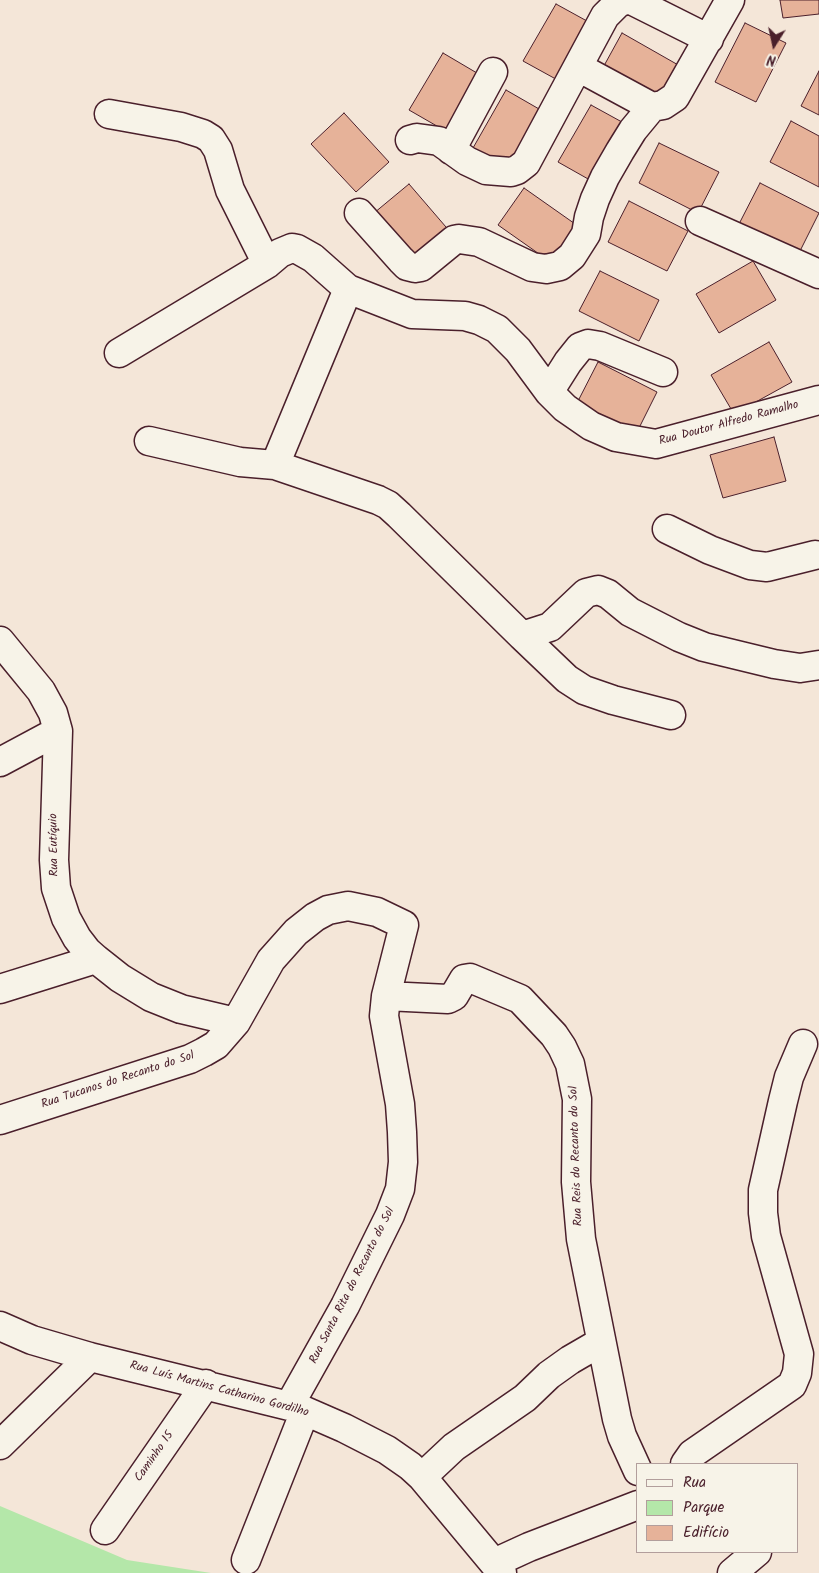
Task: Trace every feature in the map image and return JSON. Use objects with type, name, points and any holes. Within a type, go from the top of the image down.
[{"type":"street","points":[[410,140],[417,138],[440,141],[468,161],[486,170],[510,172],[517,170],[526,162],[605,16],[618,3],[626,0]]},
{"type":"street","points":[[631,0],[709,39]]},
{"type":"street","points":[[578,67],[652,107],[663,105],[676,97],[730,0]]},
{"type":"street","points":[[451,150],[493,72]]},
{"type":"street","points":[[359,213],[407,266],[420,267],[454,240],[459,239],[479,242],[532,267],[546,269],[560,266],[572,256],[586,234],[588,217],[605,177],[633,130],[652,107]]},
{"type":"street","points":[[109,114],[182,127],[203,134],[211,140],[218,150],[230,190],[267,264],[119,353]]},
{"type":"street","points":[[700,220],[819,273]]},
{"type":"street","name":"Rua Doutor Alfredo Ramalho","points":[[267,264],[280,253],[292,248],[297,249],[313,258],[348,289],[412,314],[465,316],[479,320],[497,329],[518,350],[549,392],[565,408],[591,426],[616,437],[656,444],[819,400]]},
{"type":"street","points":[[275,465],[348,289]]},
{"type":"street","points":[[549,392],[580,346],[588,344],[600,346],[663,372]]},
{"type":"street","points":[[149,441],[240,462],[275,465],[365,495],[388,505],[567,679],[584,690],[671,716]]},
{"type":"street","points":[[667,529],[710,550],[750,565],[767,566],[818,553]]},
{"type":"street","points":[[522,636],[550,627],[586,593],[598,590],[608,594],[630,612],[679,637],[704,647],[774,664],[800,668],[819,665]]},
{"type":"street","name":"Rua Eutíquio","points":[[0,641],[41,691],[53,714],[58,731],[54,860],[56,888],[66,918],[77,938],[87,951],[120,978],[151,996],[181,1009],[236,1022]]},
{"type":"street","points":[[0,762],[58,731]]},
{"type":"street","name":"Rua Tucanos do Recanto do Sol","points":[[0,1120],[190,1059],[216,1044],[236,1022],[271,960],[296,932],[315,916],[328,910],[348,906],[377,912],[404,925]]},
{"type":"street","name":"Rua Santa Rita do Recanto do Sol","points":[[246,1560],[297,1409],[390,1215],[400,1189],[403,1162],[400,1104],[384,1016],[386,996],[404,925]]},
{"type":"street","points":[[0,989],[96,959]]},
{"type":"street","name":"Rua Reis do Recanto do Sol","points":[[386,996],[448,999],[454,996],[464,979],[470,978],[520,999],[554,1035],[562,1047],[570,1064],[577,1099],[577,1206],[580,1239],[620,1427],[636,1466]]},
{"type":"street","points":[[686,1463],[692,1454],[792,1385],[798,1373],[799,1354],[766,1236],[763,1205],[764,1190],[788,1077],[803,1044]]},
{"type":"street","name":"Rua Luís Martins Catharino Gordilho","points":[[0,1326],[32,1340],[297,1409],[344,1428],[386,1450],[410,1466],[422,1477],[498,1568]]},
{"type":"street","points":[[422,1477],[454,1447],[526,1398],[548,1375],[601,1342]]},
{"type":"street","points":[[0,1446],[90,1356]]},
{"type":"street","name":"Caminho 15","points":[[104,1530],[206,1384]]},
{"type":"street","points":[[498,1568],[529,1547],[636,1507]]},
{"type":"street","points":[[732,1573],[756,1553]]},
{"type":"green space","points":[[0,1506],[127,1560],[211,1573],[0,1573]]},
{"type":"building","points":[[780,0],[819,0],[819,14],[783,18]]},
{"type":"building","points":[[556,4],[596,26],[563,83],[523,61]]},
{"type":"building","points":[[745,23],[786,43],[756,102],[715,82]]},
{"type":"building","points":[[622,33],[680,66],[658,106],[600,73]]},
{"type":"building","points":[[443,53],[482,76],[449,133],[409,110]]},
{"type":"building","points":[[819,71],[819,115],[801,106]]},
{"type":"building","points":[[506,90],[546,113],[513,170],[473,148]]},
{"type":"building","points":[[591,105],[631,127],[597,184],[558,162]]},
{"type":"building","points":[[344,113],[389,162],[356,192],[311,144]]},
{"type":"building","points":[[791,121],[819,136],[819,187],[770,162]]},
{"type":"building","points":[[659,143],[719,172],[698,213],[639,183]]},
{"type":"building","points":[[760,183],[819,213],[799,253],[739,224]]},
{"type":"building","points":[[409,184],[452,234],[417,264],[374,213]]},
{"type":"building","points":[[524,188],[578,226],[552,263],[498,225]]},
{"type":"building","points":[[629,201],[688,231],[667,271],[608,242]]},
{"type":"building","points":[[753,261],[776,300],[719,333],[696,294]]},
{"type":"building","points":[[600,271],[659,300],[639,341],[579,311]]},
{"type":"building","points":[[769,342],[792,382],[734,414],[711,375]]},
{"type":"building","points":[[598,362],[657,392],[637,432],[577,403]]},
{"type":"building","points":[[774,437],[786,481],[723,498],[710,455]]}]
